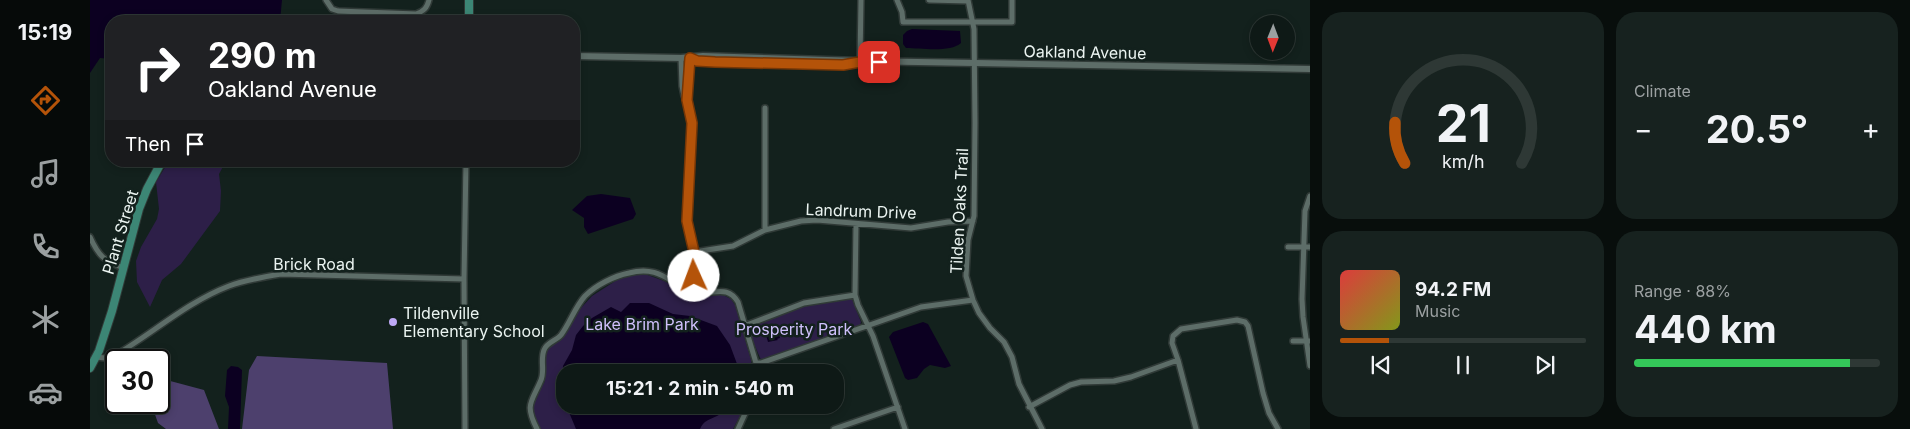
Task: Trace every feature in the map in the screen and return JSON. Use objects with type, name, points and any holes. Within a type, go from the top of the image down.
[{"type":"main road","points":[[469,0],[469,15]]},
{"type":"main road","name":"Plant Street","points":[[90,368],[93,356],[112,311],[144,196],[159,167]]},
{"type":"street","points":[[326,0],[332,9],[338,11],[416,14],[423,12],[429,0]]},
{"type":"street","points":[[860,62],[861,0]]},
{"type":"street","points":[[897,0],[902,12],[903,22],[1012,22],[1012,0]]},
{"type":"street","points":[[929,0],[968,0]]},
{"type":"street","name":"Tilden Oaks Trail","points":[[968,0],[974,29],[973,221],[968,240],[966,276],[973,300],[983,319],[1004,342],[1012,357],[1019,384],[1029,407],[1042,429]]},
{"type":"street","name":"Oakland Avenue","points":[[580,56],[690,58],[704,56],[860,62],[1310,69]]},
{"type":"street","points":[[681,58],[682,86],[687,100]]},
{"type":"street","points":[[690,58],[687,100],[692,123],[687,221],[694,252],[692,290]]},
{"type":"street","points":[[765,108],[765,230]]},
{"type":"street","points":[[464,429],[466,167]]},
{"type":"street","points":[[1310,196],[1305,211],[1307,247],[1303,318],[1308,341],[1310,366]]},
{"type":"street","name":"Landrum Drive","points":[[694,252],[733,246],[765,230],[801,220],[911,228],[948,222],[973,221]]},
{"type":"street","points":[[856,224],[855,296],[873,336],[904,429]]},
{"type":"street","points":[[90,237],[96,251],[105,260],[123,268]]},
{"type":"street","points":[[1288,247],[1307,247]]},
{"type":"street","points":[[537,429],[531,414],[530,402],[542,379],[544,348],[551,341],[560,337],[585,296],[614,278],[630,272],[643,271],[666,276],[692,290],[727,292],[734,295],[738,302],[756,363],[762,363],[921,307],[973,300]]},
{"type":"street","name":"Brick Road","points":[[93,356],[105,358],[114,356],[193,305],[228,286],[265,277],[281,274],[464,279]]},
{"type":"street","points":[[744,326],[804,303],[855,296]]},
{"type":"street","points":[[1196,429],[1172,343],[1173,336],[1181,329],[1237,320],[1245,322],[1248,326],[1254,360],[1269,413],[1278,429]]},
{"type":"street","points":[[1293,341],[1308,341]]},
{"type":"street","points":[[1029,407],[1070,384],[1114,381],[1178,360]]},
{"type":"street","points":[[834,429],[898,407]]},
{"type":"street","points":[[738,429],[745,414]]},
{"type":"green space","points":[[165,167],[223,167],[219,174],[221,191],[220,211],[181,264],[162,280],[150,307],[137,282],[136,261],[141,247],[157,219],[159,209],[156,182]]},
{"type":"green space","name":"Lake Brim Park","points":[[642,273],[706,296],[718,294],[731,299],[735,305],[751,364],[556,364],[556,414],[741,414],[733,429],[539,429],[535,422],[532,406],[545,381],[545,354],[550,343],[560,337],[592,296],[620,278]]},
{"type":"green space","name":"Prosperity Park","points":[[852,299],[861,322],[860,326],[761,360],[749,332],[749,327],[784,312],[809,305]]},
{"type":"shaded area","points":[[90,0],[282,0],[281,15],[105,15],[105,58],[100,58],[90,73]]},
{"type":"shaded area","points":[[912,29],[960,31],[961,43],[942,49],[906,48],[903,44],[903,35]]},
{"type":"shaded area","points":[[601,194],[630,198],[636,214],[633,219],[588,234],[584,227],[584,218],[572,210],[587,196]]},
{"type":"shaded area","points":[[630,303],[649,303],[673,314],[690,316],[717,326],[730,345],[737,364],[564,364],[572,350],[576,335],[583,326],[592,318],[611,307],[621,312]]},
{"type":"shaded area","points":[[923,322],[928,324],[951,366],[945,368],[930,365],[917,378],[908,380],[905,378],[889,337],[893,332]]},
{"type":"shaded area","points":[[778,331],[780,338],[768,342],[766,335]]},
{"type":"shaded area","points":[[257,356],[387,363],[393,429],[242,429],[249,370]]},
{"type":"shaded area","points":[[231,366],[242,370],[240,429],[228,429],[229,407],[225,396],[227,370]]},
{"type":"shaded area","points":[[170,381],[204,390],[219,429],[166,429],[158,423],[155,414],[170,414]]},
{"type":"shaded area","points":[[570,414],[721,414],[705,422],[700,429],[576,429]]},
{"type":"place","name":"Tildenville Elementary School","points":[[393,322]]},
{"type":"route","points":[[694,276],[694,252],[687,221],[692,123],[687,100],[689,96],[690,58],[697,61],[715,62],[843,65],[860,62],[879,62]]}]
